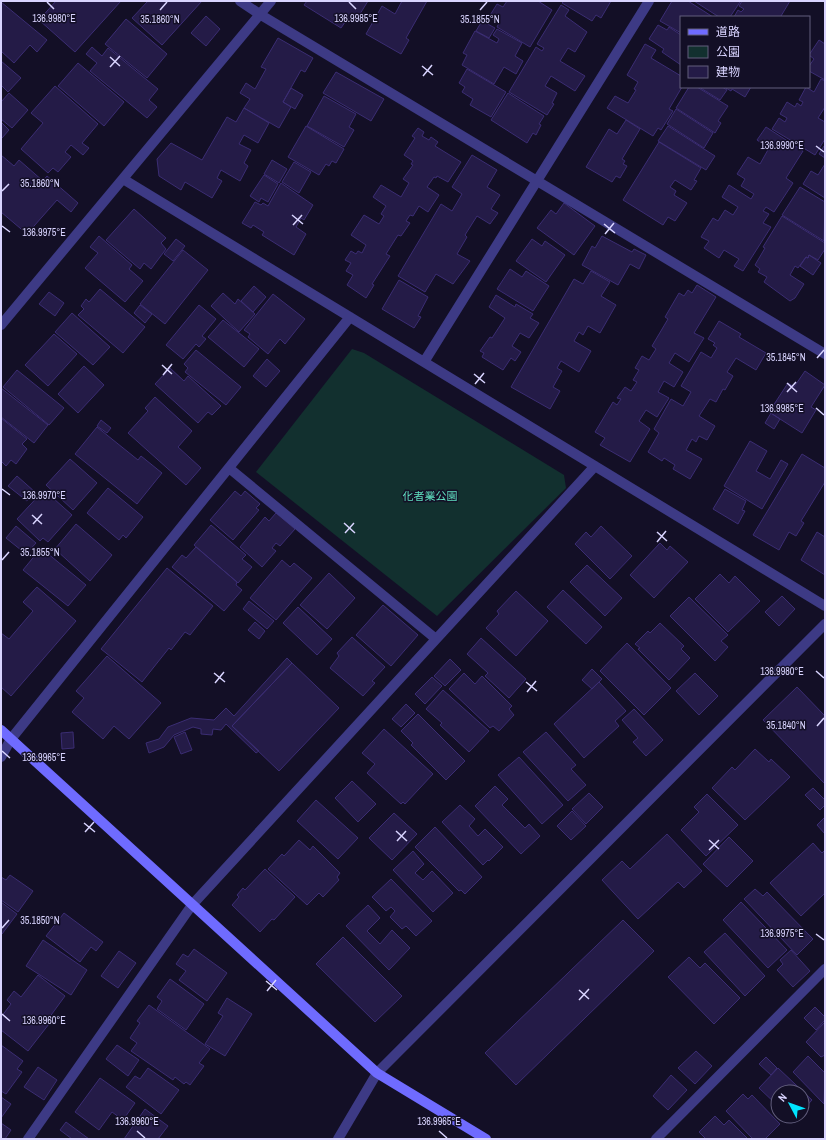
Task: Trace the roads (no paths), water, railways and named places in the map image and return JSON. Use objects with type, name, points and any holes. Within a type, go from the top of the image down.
[{"type":"street","points":[[240,1],[825,354]]},
{"type":"street","points":[[1,325],[261,15],[271,1]]},
{"type":"street","points":[[424,362],[538,182],[649,1]]},
{"type":"street","points":[[123,179],[825,606]]},
{"type":"street","points":[[1,758],[11,740],[350,317]]},
{"type":"street","points":[[28,1139],[192,905],[595,466]]},
{"type":"street","points":[[229,468],[436,639]]},
{"type":"street","points":[[338,1139],[377,1073],[825,624]]},
{"type":"street","points":[[1,730],[377,1073],[486,1139]]},
{"type":"street","points":[[656,1139],[825,969]]},
{"type":"park label","name":"化者業公園","points":[[430,496]]}]
